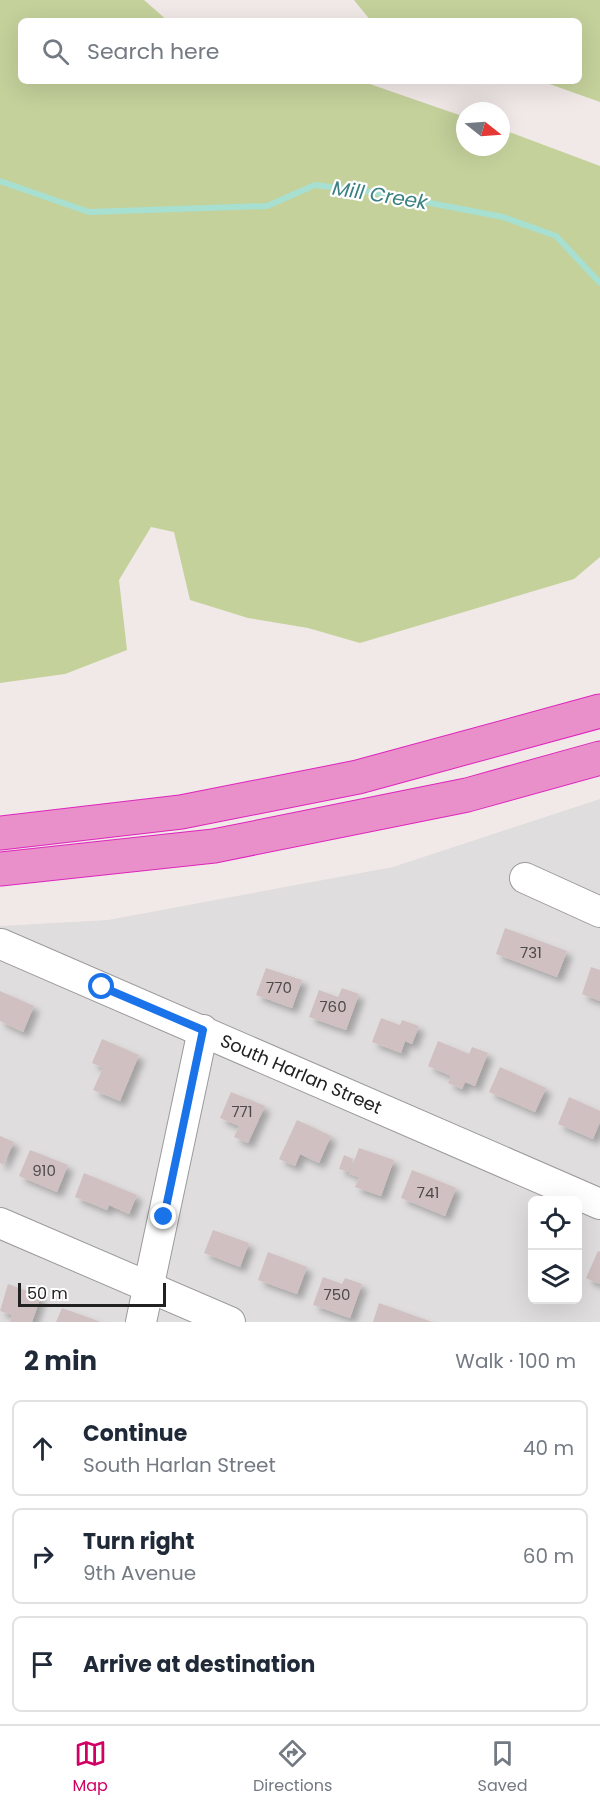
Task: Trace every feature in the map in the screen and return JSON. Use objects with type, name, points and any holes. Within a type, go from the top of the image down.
[{"type":"highway","points":[[0,833],[181,812],[358,777],[600,711]]},
{"type":"highway","points":[[0,869],[214,846],[468,795],[600,758]]},
{"type":"street","points":[[525,878],[600,912]]},
{"type":"street","name":"South Harlan Street","points":[[1,944],[600,1204]]},
{"type":"street","points":[[141,1322],[203,1030]]},
{"type":"street","points":[[0,1223],[230,1322]]},
{"type":"shaded area","points":[[600,799],[600,1322],[0,1322],[0,926],[108,920],[393,867]]},
{"type":"green space","points":[[0,0],[144,0],[165,18],[18,18],[18,84],[370,84],[456,114],[456,156],[510,156],[510,132],[600,166],[600,557],[574,579],[360,643],[308,628],[248,618],[190,600],[174,532],[151,527],[119,580],[127,650],[65,674],[0,683]]},
{"type":"green space","points":[[354,0],[600,0],[600,102],[549,84],[582,84],[582,18],[369,18]]},
{"type":"building","points":[[505,928],[567,951],[557,977],[496,954]]},
{"type":"building","points":[[591,967],[600,970],[600,1001],[582,994]]},
{"type":"building","points":[[266,968],[302,980],[292,1008],[256,995]]},
{"type":"building","points":[[342,988],[359,994],[346,1030],[309,1017],[319,990],[338,997]]},
{"type":"building","points":[[0,991],[34,1006],[23,1032],[0,1021]]},
{"type":"building","points":[[381,1018],[400,1025],[402,1020],[419,1026],[412,1044],[405,1041],[401,1053],[372,1042]]},
{"type":"building","points":[[102,1039],[139,1055],[120,1101],[93,1090],[103,1068],[92,1063]]},
{"type":"building","points":[[438,1041],[469,1054],[472,1047],[488,1053],[475,1086],[465,1082],[462,1089],[448,1083],[451,1076],[428,1066]]},
{"type":"building","points":[[500,1067],[546,1088],[535,1112],[489,1092]]},
{"type":"building","points":[[231,1092],[265,1106],[248,1143],[234,1137],[239,1126],[220,1118]]},
{"type":"building","points":[[569,1097],[600,1111],[600,1122],[593,1139],[558,1124]]},
{"type":"building","points":[[297,1120],[331,1136],[319,1163],[300,1154],[295,1166],[279,1159]]},
{"type":"building","points":[[0,1136],[14,1142],[3,1165],[0,1163]]},
{"type":"building","points":[[359,1148],[394,1160],[381,1196],[355,1187],[359,1177],[349,1174]]},
{"type":"building","points":[[30,1150],[68,1165],[57,1192],[19,1176]]},
{"type":"building","points":[[344,1155],[353,1159],[349,1172],[339,1169]]},
{"type":"building","points":[[412,1170],[456,1188],[445,1216],[401,1198]]},
{"type":"building","points":[[84,1173],[137,1195],[129,1214],[109,1205],[107,1210],[75,1197]]},
{"type":"building","points":[[213,1230],[249,1243],[240,1267],[204,1253]]},
{"type":"building","points":[[598,1251],[600,1252],[600,1284],[586,1278]]},
{"type":"building","points":[[268,1252],[307,1267],[297,1294],[258,1280]]},
{"type":"building","points":[[323,1277],[342,1284],[345,1278],[362,1284],[350,1318],[313,1305]]},
{"type":"building","points":[[8,1284],[41,1296],[32,1322],[10,1322],[12,1315],[0,1311]]},
{"type":"building","points":[[379,1303],[432,1322],[373,1322]]},
{"type":"building","points":[[62,1308],[101,1322],[56,1322]]},
{"type":"waterway","name":"Mill Creek","points":[[0,181],[89,212],[267,206],[315,185],[373,192],[503,217],[556,236],[600,283]]},
{"type":"route","points":[[102,987],[203,1030],[164,1217]]}]
